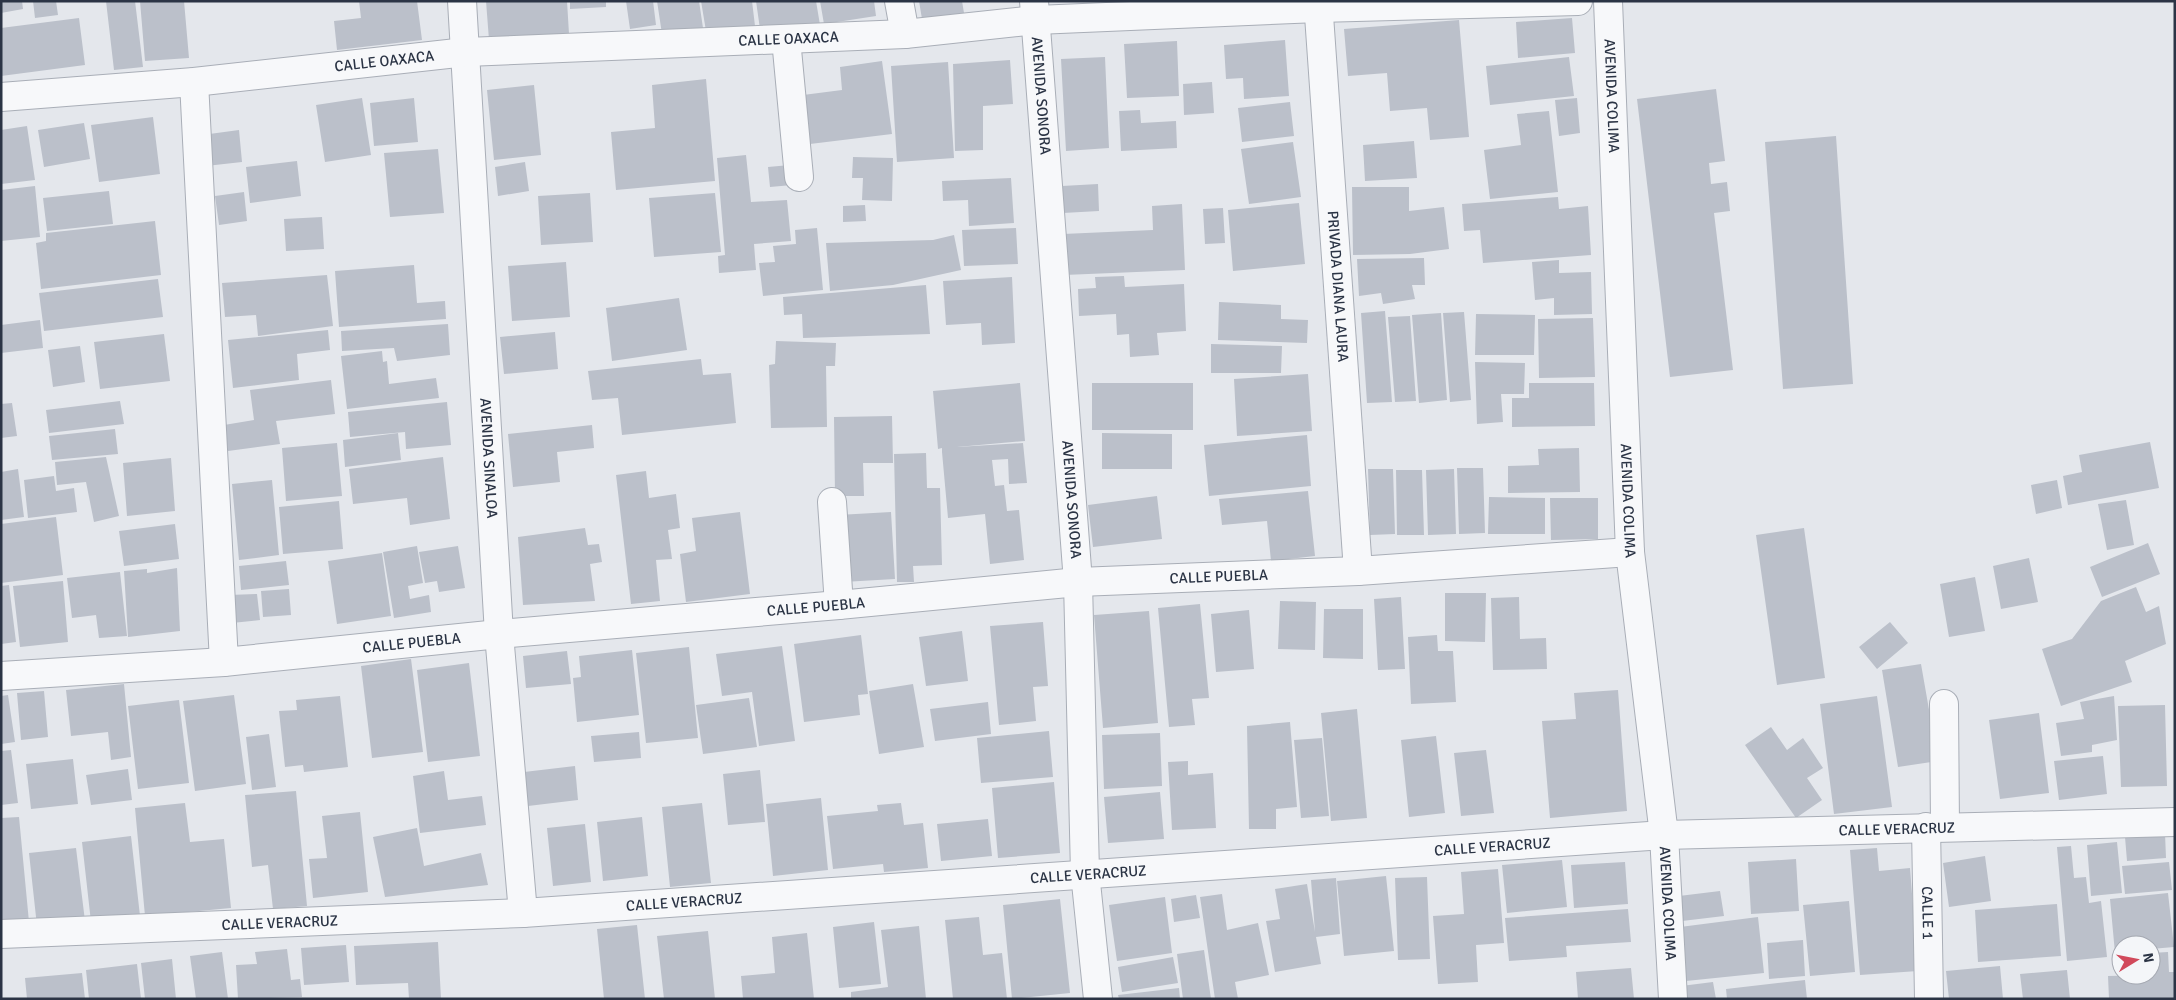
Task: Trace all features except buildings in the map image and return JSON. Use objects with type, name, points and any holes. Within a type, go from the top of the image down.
[{"type":"street","name":"AVENIDA SINALOA","points":[[462,1],[499,634],[523,913]]},
{"type":"street","points":[[899,1],[905,34]]},
{"type":"street","name":"CALLE OAXACA","points":[[1,97],[194,82],[466,52],[905,34],[1035,11],[1318,4],[1578,1]]},
{"type":"street","name":"AVENIDA COLIMA","points":[[1608,1],[1630,552],[1664,835],[1672,999]]},
{"type":"street","name":"PRIVADA DIANA LAURA","points":[[1318,4],[1358,571]]},
{"type":"street","name":"AVENIDA SONORA","points":[[1035,11],[1078,582],[1085,874],[1098,999]]},
{"type":"street","points":[[786,38],[799,177]]},
{"type":"street","points":[[194,82],[224,662]]},
{"type":"street","points":[[832,502],[839,605]]},
{"type":"street","name":"CALLE PUEBLA","points":[[1,676],[224,662],[499,634],[839,605],[1078,582],[1358,571],[1630,552]]},
{"type":"street","name":"CALLE 1","points":[[1929,999],[1936,827],[1944,704]]},
{"type":"street","name":"CALLE VERACRUZ","points":[[1,934],[523,913],[1664,835],[2175,822]]}]
